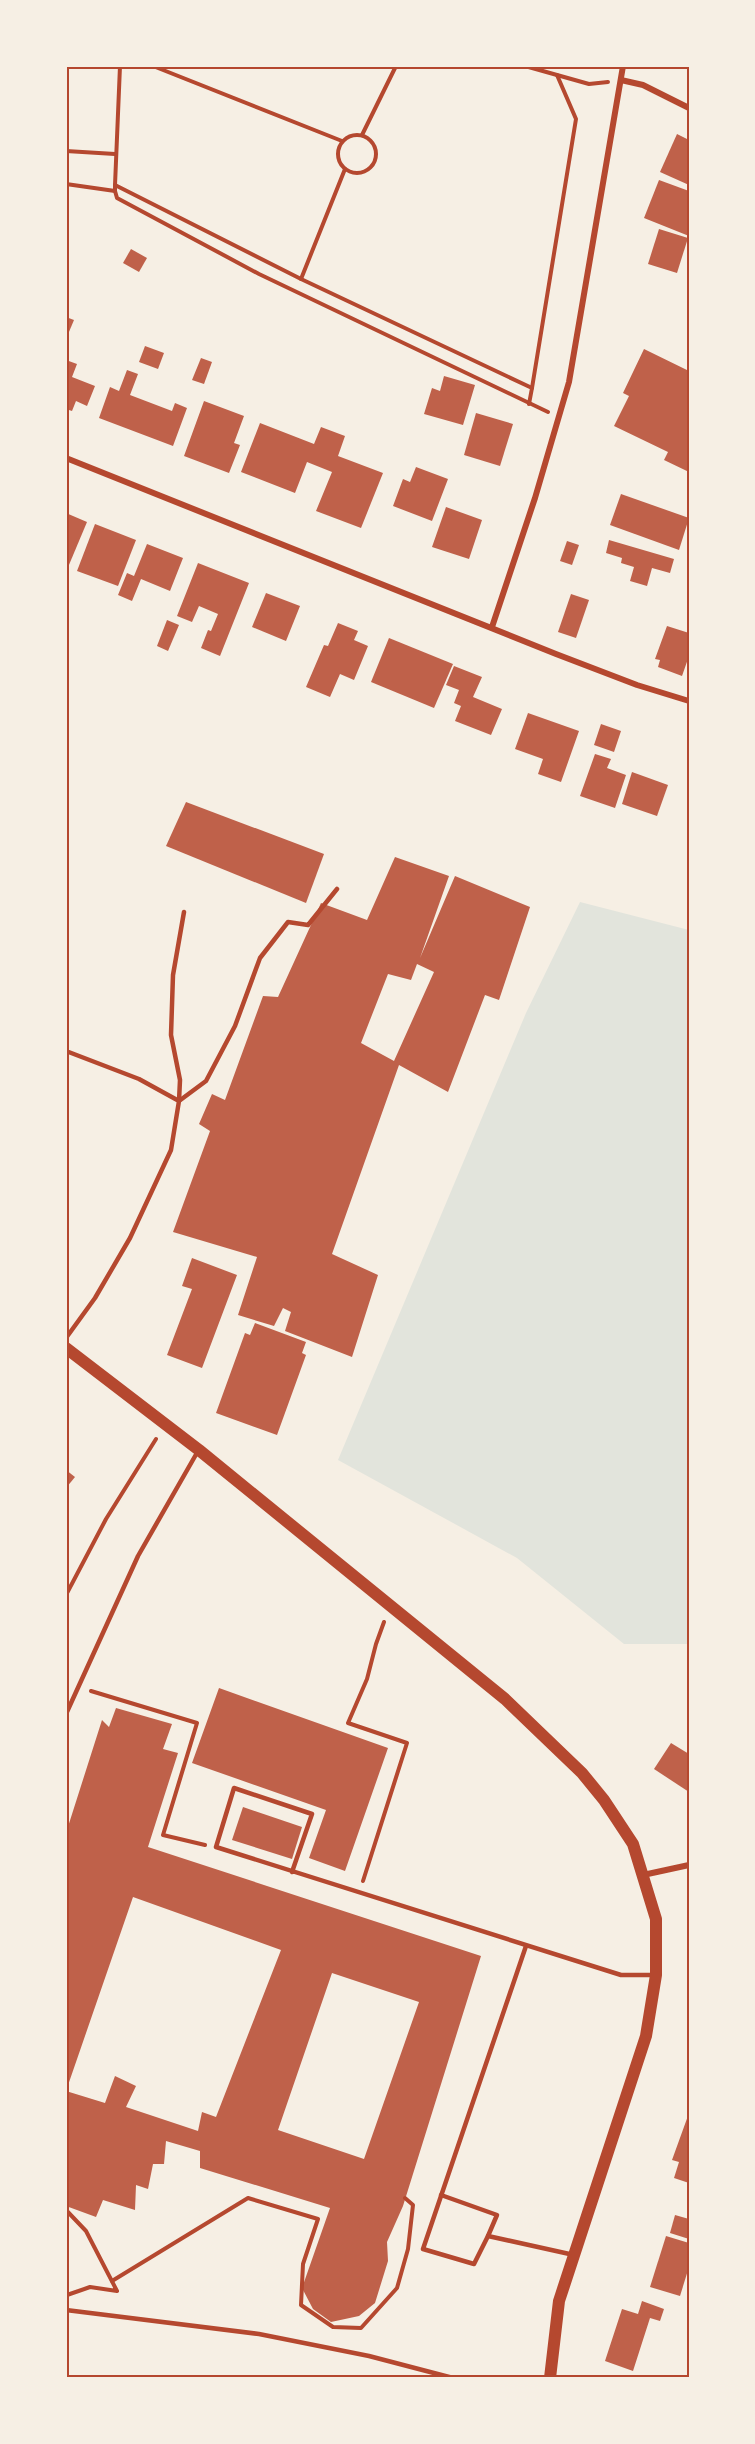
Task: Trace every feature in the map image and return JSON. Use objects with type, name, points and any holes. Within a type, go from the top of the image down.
[{"type":"main road","points":[[66,1348],[166,1423],[505,1699],[568,1758],[609,1807],[633,1844],[656,1919],[656,1975],[646,2036],[559,2301],[550,2378]]},
{"type":"street","points":[[492,627],[535,498],[569,382],[623,66]]},
{"type":"street","points":[[621,80],[643,85],[689,108]]},
{"type":"street","points":[[66,458],[637,685],[689,701]]},
{"type":"street","points":[[644,1875],[689,1865]]},
{"type":"lane","points":[[179,1101],[206,1081],[235,1026],[260,958],[288,922],[308,925],[337,888]]},
{"type":"lane","points":[[66,1338],[95,1298],[130,1238],[171,1150],[180,1080],[171,1035],[173,975],[184,912]]},
{"type":"lane","points":[[66,1052],[139,1079],[179,1101]]},
{"type":"lane","points":[[66,1714],[138,1556],[199,1450]]},
{"type":"lane","points":[[292,1872],[312,1814],[234,1788],[216,1847],[292,1872],[526,1946],[621,1974],[656,1975]]},
{"type":"lane","points":[[441,2195],[497,2215],[474,2264],[423,2248],[441,2195],[526,1946]]},
{"type":"lane","points":[[488,2236],[574,2255]]},
{"type":"lane","points":[[66,2310],[259,2334],[369,2356],[453,2378]]},
{"type":"path","points":[[120,66],[115,154],[117,198],[259,274],[529,404],[576,119],[557,75]]},
{"type":"path","points":[[153,66],[342,141]]},
{"type":"path","points":[[362,135],[396,66]]},
{"type":"path","points":[[525,66],[589,84],[621,80]]},
{"type":"path","points":[[354,135],[368,138],[375,146],[374,162],[360,173],[345,169],[340,164],[338,152],[342,141],[354,135]]},
{"type":"path","points":[[66,151],[115,154]]},
{"type":"path","points":[[301,279],[345,169]]},
{"type":"path","points":[[66,184],[116,191]]},
{"type":"path","points":[[115,185],[301,279],[532,387]]},
{"type":"path","points":[[66,1595],[106,1519],[166,1423]]},
{"type":"path","points":[[359,1893],[407,1743],[348,1723],[367,1679],[390,1605]]},
{"type":"path","points":[[78,1687],[197,1723],[163,1835],[216,1847]]},
{"type":"path","points":[[112,2281],[248,2198],[318,2219],[303,2264],[301,2305],[333,2328],[361,2328],[397,2288],[408,2249],[413,2205],[405,2198]]},
{"type":"path","points":[[66,2210],[86,2231],[117,2291],[90,2287],[66,2295]]},
{"type":"shaded area","points":[[580,902],[689,930],[689,1644],[624,1644],[517,1558],[338,1460],[526,1013]]},
{"type":"building","points":[[677,134],[689,140],[689,185],[660,172]]},
{"type":"building","points":[[659,180],[689,191],[689,236],[644,218]]},
{"type":"building","points":[[659,229],[688,238],[677,273],[648,264]]},
{"type":"building","points":[[131,249],[147,258],[139,272],[123,263]]},
{"type":"building","points":[[66,317],[74,320],[66,339]]},
{"type":"building","points":[[145,346],[164,353],[158,369],[139,362]]},
{"type":"building","points":[[644,349],[689,371],[689,472],[664,460],[668,452],[614,426],[629,396],[623,393]]},
{"type":"building","points":[[201,358],[212,362],[204,384],[192,380]]},
{"type":"building","points":[[66,360],[77,364],[72,377],[95,386],[87,406],[76,401],[72,411],[66,409]]},
{"type":"building","points":[[127,370],[138,374],[130,395],[172,411],[175,403],[187,408],[173,446],[99,418],[110,387],[119,391]]},
{"type":"building","points":[[444,376],[475,385],[463,425],[424,414],[432,388],[440,391]]},
{"type":"building","points":[[204,401],[244,416],[234,443],[240,445],[229,473],[184,456]]},
{"type":"building","points":[[476,413],[513,424],[500,466],[464,455]]},
{"type":"building","points":[[260,423],[314,444],[321,427],[345,436],[338,456],[383,473],[361,528],[316,511],[332,472],[307,462],[295,493],[241,472]]},
{"type":"building","points":[[416,467],[448,479],[432,521],[393,506],[403,479],[410,482]]},
{"type":"building","points":[[621,494],[689,518],[679,550],[610,525]]},
{"type":"building","points":[[446,507],[482,520],[469,559],[432,547]]},
{"type":"building","points":[[66,513],[87,522],[66,572]]},
{"type":"building","points":[[95,524],[136,540],[118,586],[77,571]]},
{"type":"building","points":[[609,540],[674,559],[670,573],[652,568],[647,586],[630,581],[634,567],[621,563],[622,558],[606,553]]},
{"type":"building","points":[[567,541],[579,545],[572,565],[560,561]]},
{"type":"building","points":[[147,544],[183,558],[170,591],[141,579],[132,601],[118,595],[127,573],[134,576]]},
{"type":"building","points":[[198,563],[249,583],[220,656],[201,648],[218,614],[199,606],[192,622],[177,616]]},
{"type":"building","points":[[266,593],[300,606],[286,641],[252,627]]},
{"type":"building","points":[[571,594],[589,600],[576,638],[558,632]]},
{"type":"building","points":[[167,620],[179,625],[168,651],[157,646]]},
{"type":"building","points":[[338,623],[358,631],[354,640],[368,646],[354,680],[340,674],[330,697],[306,687],[324,645],[328,646]]},
{"type":"building","points":[[667,626],[689,633],[689,656],[682,676],[658,667],[660,660],[655,659]]},
{"type":"building","points":[[389,638],[453,664],[434,708],[371,682]]},
{"type":"building","points":[[454,666],[482,677],[473,697],[502,709],[491,735],[455,721],[461,706],[454,703],[459,690],[446,685]]},
{"type":"building","points":[[528,713],[579,731],[561,782],[538,774],[543,759],[515,749]]},
{"type":"building","points":[[601,724],[621,731],[614,752],[594,745]]},
{"type":"building","points":[[595,754],[611,759],[607,768],[626,775],[615,808],[580,796]]},
{"type":"building","points":[[632,772],[668,785],[657,816],[622,804]]},
{"type":"building","points":[[186,802],[324,854],[306,903],[166,846]]},
{"type":"building","points":[[395,857],[449,876],[420,958],[455,876],[530,907],[499,1000],[485,995],[448,1092],[399,1065],[332,1254],[378,1275],[352,1357],[285,1331],[291,1312],[283,1308],[274,1326],[238,1315],[257,1257],[173,1232],[210,1131],[199,1124],[212,1094],[225,1100],[263,996],[278,997],[321,903],[367,920]],"holes":[[[417,964],[434,972],[394,1061],[361,1043],[388,974],[411,980]]]},
{"type":"building","points":[[192,1258],[237,1275],[202,1368],[167,1355],[192,1289],[182,1286]]},
{"type":"building","points":[[255,1323],[306,1342],[302,1353],[306,1355],[277,1435],[216,1413],[245,1333],[250,1335]]},
{"type":"building","points":[[66,1470],[75,1477],[66,1488]]},
{"type":"building","points":[[219,1688],[388,1748],[345,1871],[309,1858],[326,1810],[192,1763]]},
{"type":"building","points":[[116,1708],[172,1724],[163,1749],[178,1753],[148,1847],[481,1956],[403,2206],[387,2242],[388,2261],[375,2303],[359,2316],[331,2322],[313,2309],[302,2288],[330,2208],[200,2168],[200,2151],[166,2141],[164,2164],[153,2164],[148,2189],[136,2185],[135,2210],[103,2200],[96,2217],[66,2206],[66,2091],[66,1833],[102,1720],[109,1727]],"holes":[[[133,1897],[281,1950],[216,2117],[202,2112],[198,2131],[126,2107],[136,2086],[115,2076],[105,2103],[66,2091]],[[332,1973],[419,2002],[364,2159],[278,2130]]]},
{"type":"building","points":[[671,1743],[689,1754],[689,1792],[654,1769]]},
{"type":"building","points":[[243,1807],[302,1827],[292,1859],[232,1840]]},
{"type":"building","points":[[689,2113],[689,2183],[674,2178],[679,2162],[672,2160]]},
{"type":"building","points":[[675,2215],[689,2219],[689,2239],[670,2233]]},
{"type":"building","points":[[666,2236],[689,2243],[689,2267],[680,2296],[650,2287]]},
{"type":"building","points":[[642,2301],[664,2309],[660,2321],[650,2318],[633,2371],[605,2361],[622,2309],[638,2314]]}]
